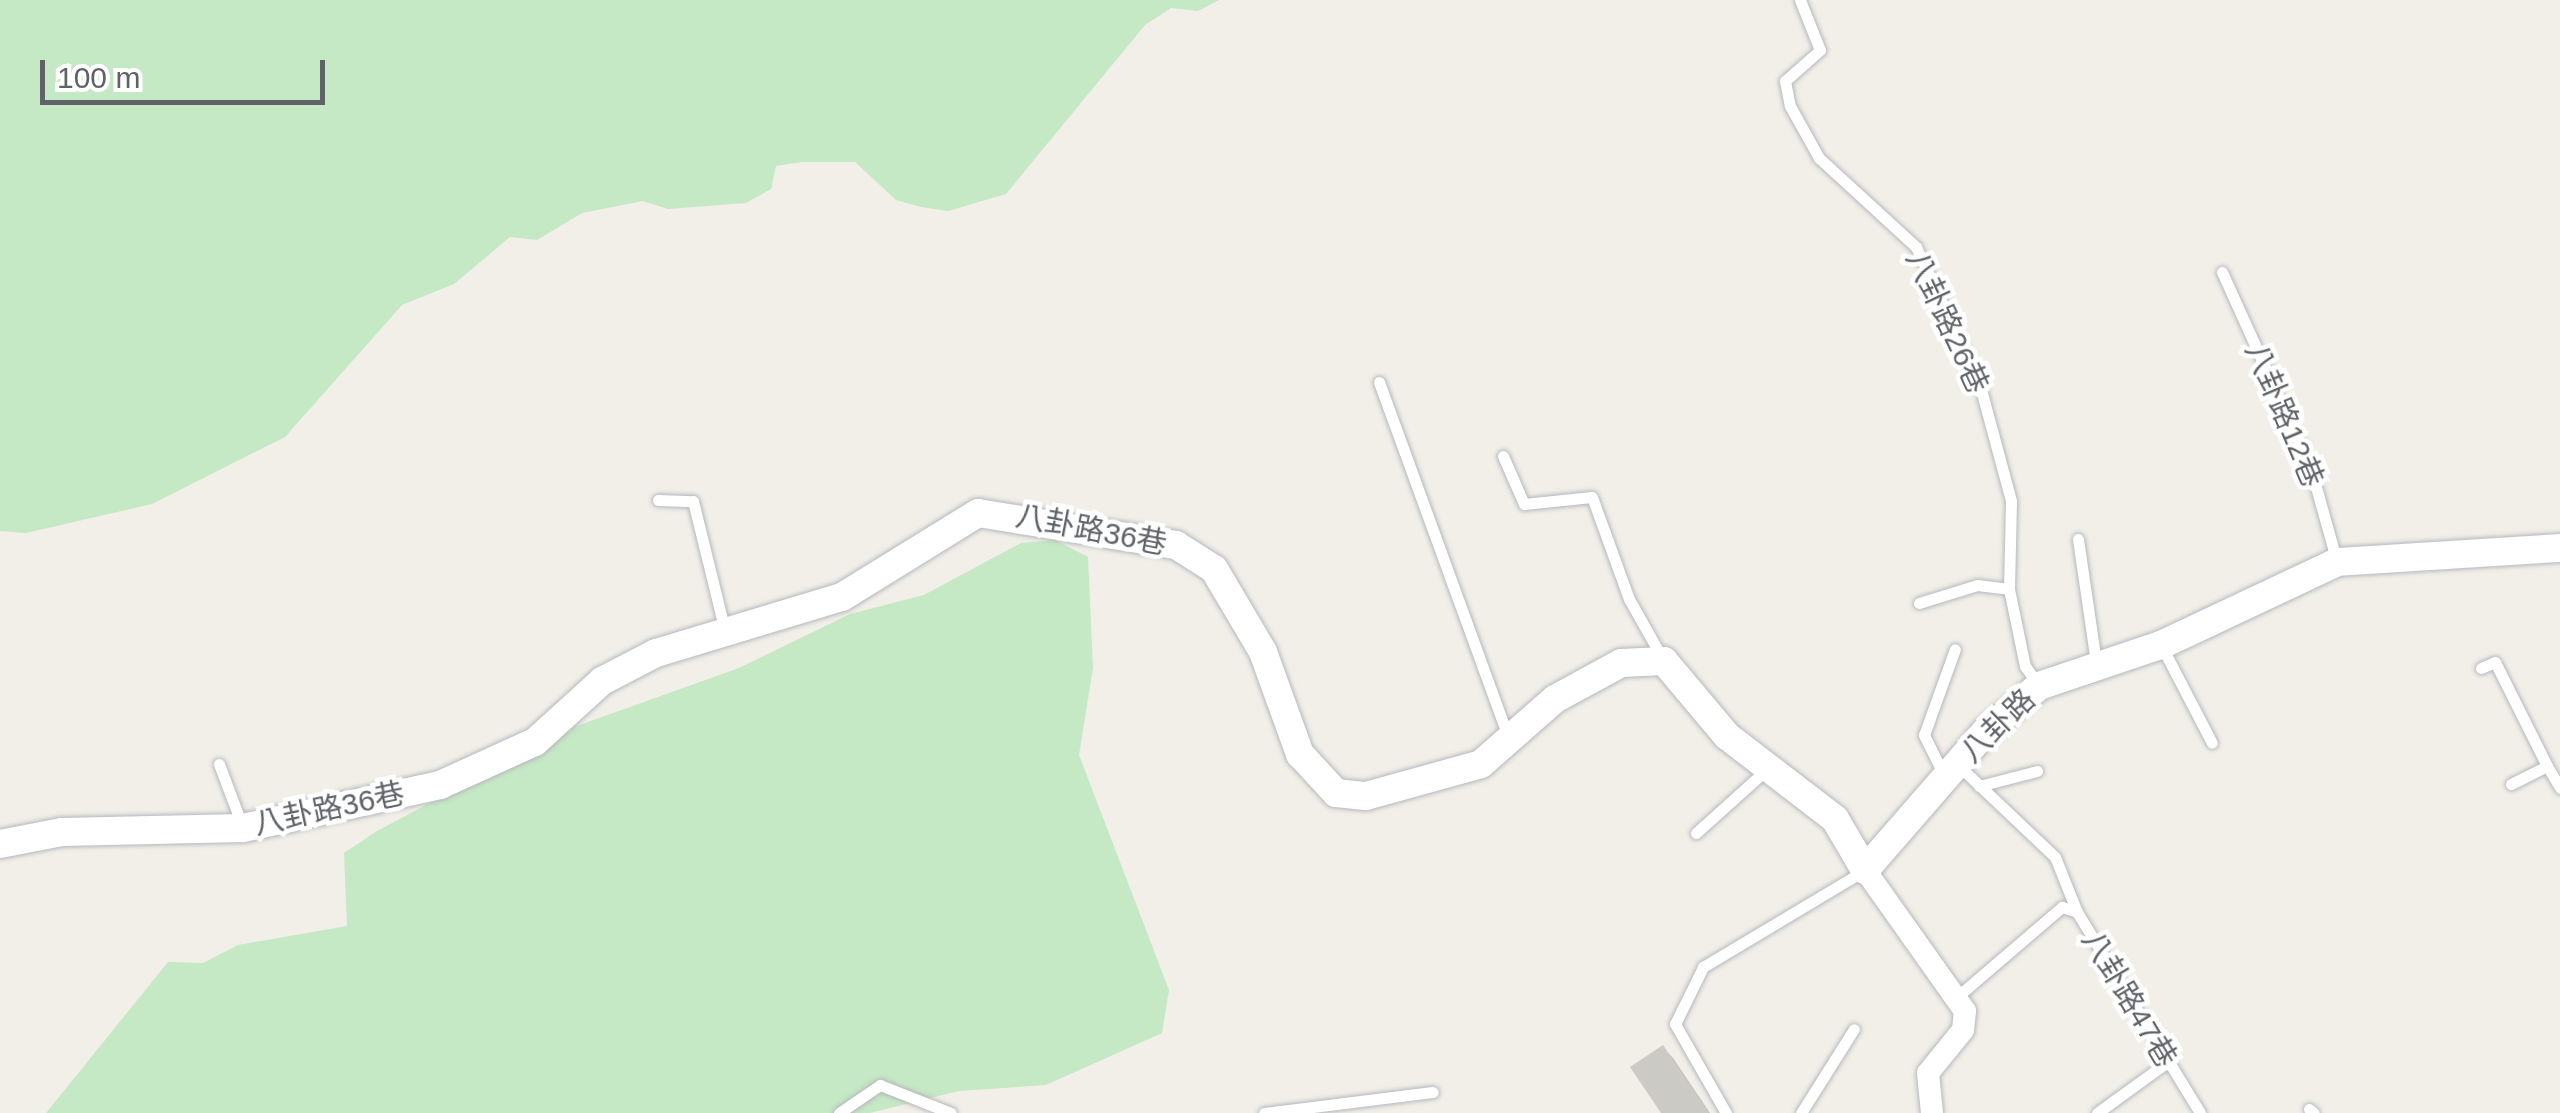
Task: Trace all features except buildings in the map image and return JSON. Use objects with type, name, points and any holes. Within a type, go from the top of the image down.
[{"type":"street","name":"八卦路36巷","points":[[0,844],[62,832],[243,828],[492,767],[602,681],[724,631],[842,597],[910,561],[960,520],[1021,514],[1176,545],[1214,569],[1263,652],[1300,754],[1336,793],[1438,780],[1481,764],[1554,698],[1622,663],[1664,661]]},
{"type":"street","name":"八卦路","points":[[1866,870],[1952,772],[2039,686],[2096,662],[2161,645],[2337,562],[2560,548]]},
{"type":"street","points":[[1664,661],[1727,736],[1835,819],[1916,951],[1958,996],[1963,1030],[1928,1073],[1932,1113]]},
{"type":"lane","name":"八卦路26巷","points":[[1800,0],[1820,50],[1784,82],[1790,106],[1819,158],[1916,246],[1979,382],[2011,502],[2009,589],[2025,666],[2039,686]]},
{"type":"lane","name":"八卦路12巷","points":[[2222,272],[2311,469],[2337,562]]},
{"type":"lane","points":[[1379,382],[1509,740]]},
{"type":"lane","points":[[1504,456],[1524,504],[1592,497],[1629,599],[1664,661]]},
{"type":"lane","points":[[658,500],[693,501],[724,631]]},
{"type":"lane","points":[[2078,539],[2096,662]]},
{"type":"lane","points":[[1919,603],[1976,584],[2009,589]]},
{"type":"lane","points":[[2161,645],[2212,743]]},
{"type":"lane","points":[[1955,649],[1924,735],[1952,772],[1980,786],[2054,857],[2077,912]]},
{"type":"lane","points":[[2481,668],[2495,662],[2560,788]]},
{"type":"lane","points":[[219,764],[243,828]]},
{"type":"lane","points":[[2511,784],[2547,766]]},
{"type":"lane","points":[[1696,834],[1769,768]]},
{"type":"lane","points":[[1980,786],[2036,772]]},
{"type":"lane","points":[[1726,1113],[1675,1024],[1704,968],[1866,870]]},
{"type":"lane","name":"八卦路47巷","points":[[1958,996],[2062,907],[2077,912],[2200,1113]]},
{"type":"lane","points":[[1801,1113],[1854,1029]]},
{"type":"lane","points":[[2097,1113],[2166,1063]]},
{"type":"lane","points":[[838,1113],[880,1085],[951,1113]]},
{"type":"lane","points":[[1264,1113],[1432,1092]]},
{"type":"green space","points":[[0,0],[1219,0],[1198,11],[1171,8],[1145,25],[1006,194],[948,211],[921,207],[896,200],[855,162],[802,162],[776,166],[771,189],[746,203],[668,209],[643,201],[582,213],[537,240],[510,237],[454,284],[402,305],[285,437],[152,504],[26,533],[0,531]]},
{"type":"green space","points":[[1055,540],[1088,557],[1093,668],[1079,755],[1169,990],[1162,1033],[1046,1085],[959,1091],[870,1113],[46,1113],[168,962],[203,963],[238,945],[347,926],[344,853],[377,831],[571,728],[739,668],[850,614],[924,595],[1021,543]]}]
